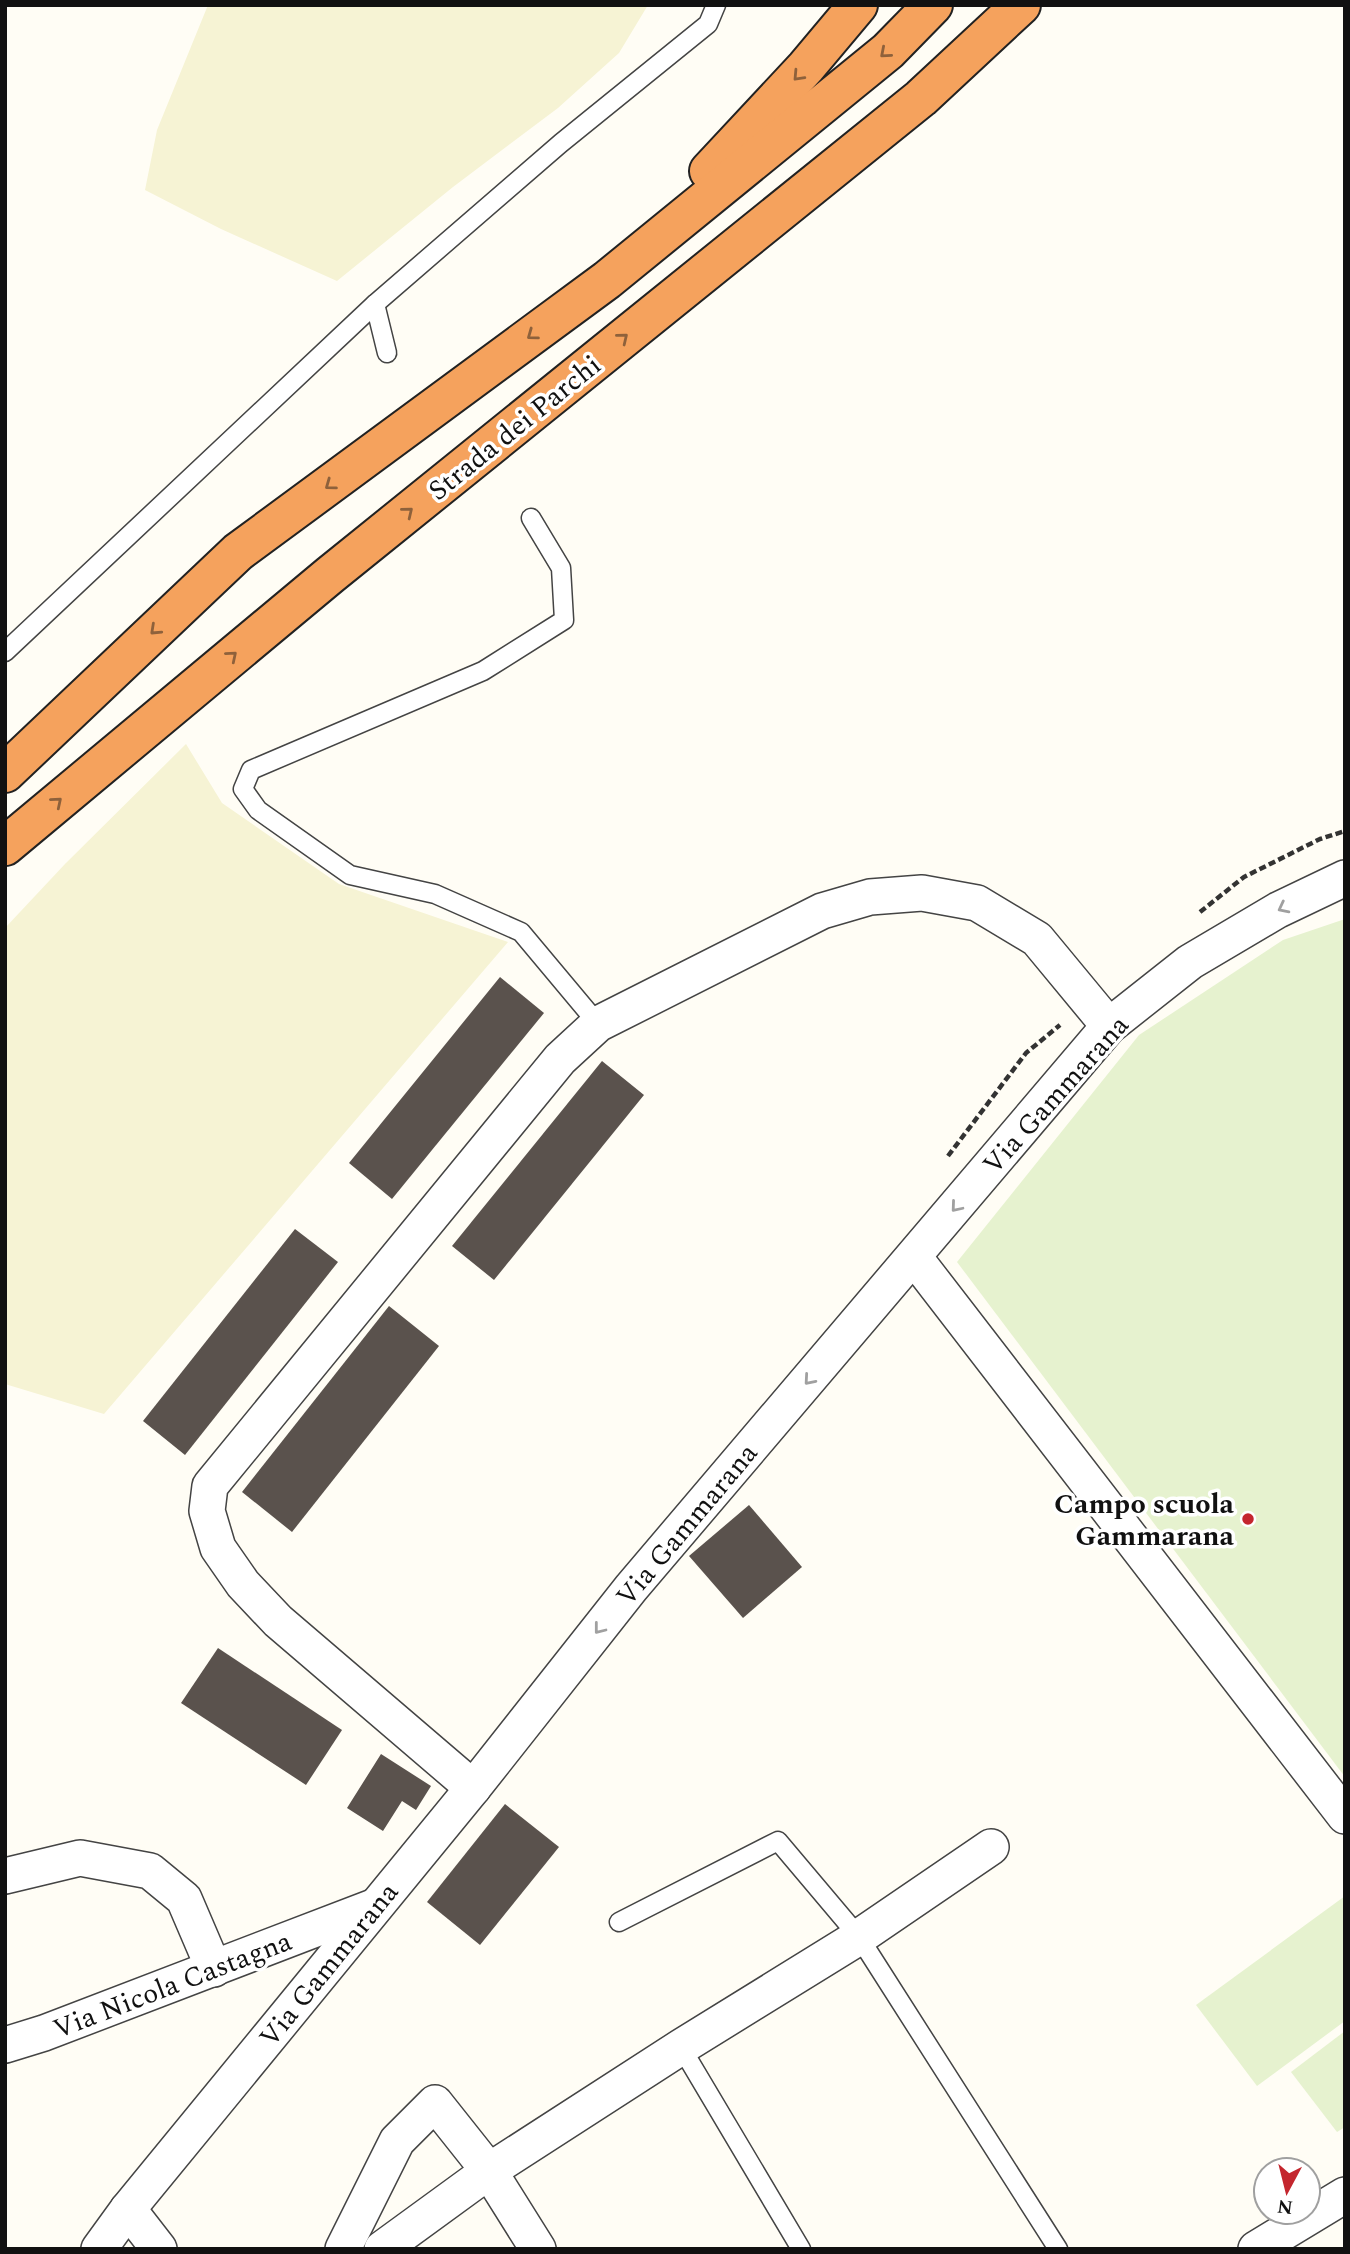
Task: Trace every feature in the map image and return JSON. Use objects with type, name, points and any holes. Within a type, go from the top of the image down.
[{"type":"highway","points":[[607,280],[806,67],[858,5]]},
{"type":"highway","name":"Strada dei Parchi","points":[[5,773],[238,552],[607,280],[888,51],[933,5]]},
{"type":"highway","name":"Strada dei Parchi","points":[[5,846],[330,575],[921,98],[1021,5]]},
{"type":"street","name":"Via Gammarana","points":[[99,2249],[128,2209],[473,1788],[631,1588],[1109,1026],[1190,962],[1278,910],[1345,878]]},
{"type":"street","points":[[473,1788],[278,1621],[243,1584],[218,1548],[207,1511],[210,1486],[560,1059],[598,1024],[821,911],[870,897],[922,893],[977,903],[1037,940],[1109,1026]]},
{"type":"street","points":[[914,1258],[1345,1816]]},
{"type":"street","points":[[382,2249],[489,2171],[681,2047],[859,1937],[990,1847]]},
{"type":"street","points":[[5,1876],[80,1858],[150,1871],[184,1899],[214,1969]]},
{"type":"street","name":"Via Nicola Castagna","points":[[5,2045],[44,2034],[376,1906]]},
{"type":"street","points":[[343,2249],[397,2141],[435,2103],[489,2171],[538,2249]]},
{"type":"street","points":[[1256,2249],[1345,2195]]},
{"type":"street","points":[[128,2209],[159,2249]]},
{"type":"lane","points":[[5,652],[375,304],[561,143],[708,24],[716,5]]},
{"type":"lane","points":[[375,304],[387,353]]},
{"type":"lane","points":[[530,518],[562,568],[564,620],[483,670],[251,770],[243,789],[258,810],[350,875],[435,894],[521,932],[598,1024]]},
{"type":"lane","points":[[619,1922],[778,1841],[859,1937],[1058,2249]]},
{"type":"lane","points":[[681,2047],[801,2249]]},
{"type":"shaded area","points":[[208,5],[648,5],[619,53],[558,108],[453,187],[337,281],[221,229],[145,190],[157,130]]},
{"type":"shaded area","points":[[186,744],[222,803],[339,884],[508,942],[104,1414],[5,1384],[5,928],[65,864]]},
{"type":"green space","name":"Campo scuola Gammarana","points":[[1345,919],[1345,1777],[957,1262],[1139,1035],[1283,940]]},
{"type":"green space","points":[[1345,1896],[1345,2021],[1257,2086],[1196,2005]]},
{"type":"green space","points":[[1345,2031],[1345,2127],[1337,2132],[1291,2072]]},
{"type":"building","points":[[500,977],[544,1013],[392,1199],[349,1163]]},
{"type":"building","points":[[602,1061],[644,1095],[494,1280],[452,1246]]},
{"type":"building","points":[[295,1229],[338,1262],[185,1455],[143,1421]]},
{"type":"building","points":[[389,1306],[439,1346],[292,1532],[242,1492]]},
{"type":"building","points":[[749,1505],[802,1567],[743,1618],[689,1556]]},
{"type":"building","points":[[218,1648],[342,1730],[306,1785],[181,1703]]},
{"type":"building","points":[[381,1754],[431,1786],[416,1810],[402,1801],[383,1831],[347,1808]]},
{"type":"building","points":[[505,1804],[559,1847],[480,1945],[427,1902]]},
{"type":"place","name":"Campo scuola Gammarana","points":[[1248,1519]]}]
